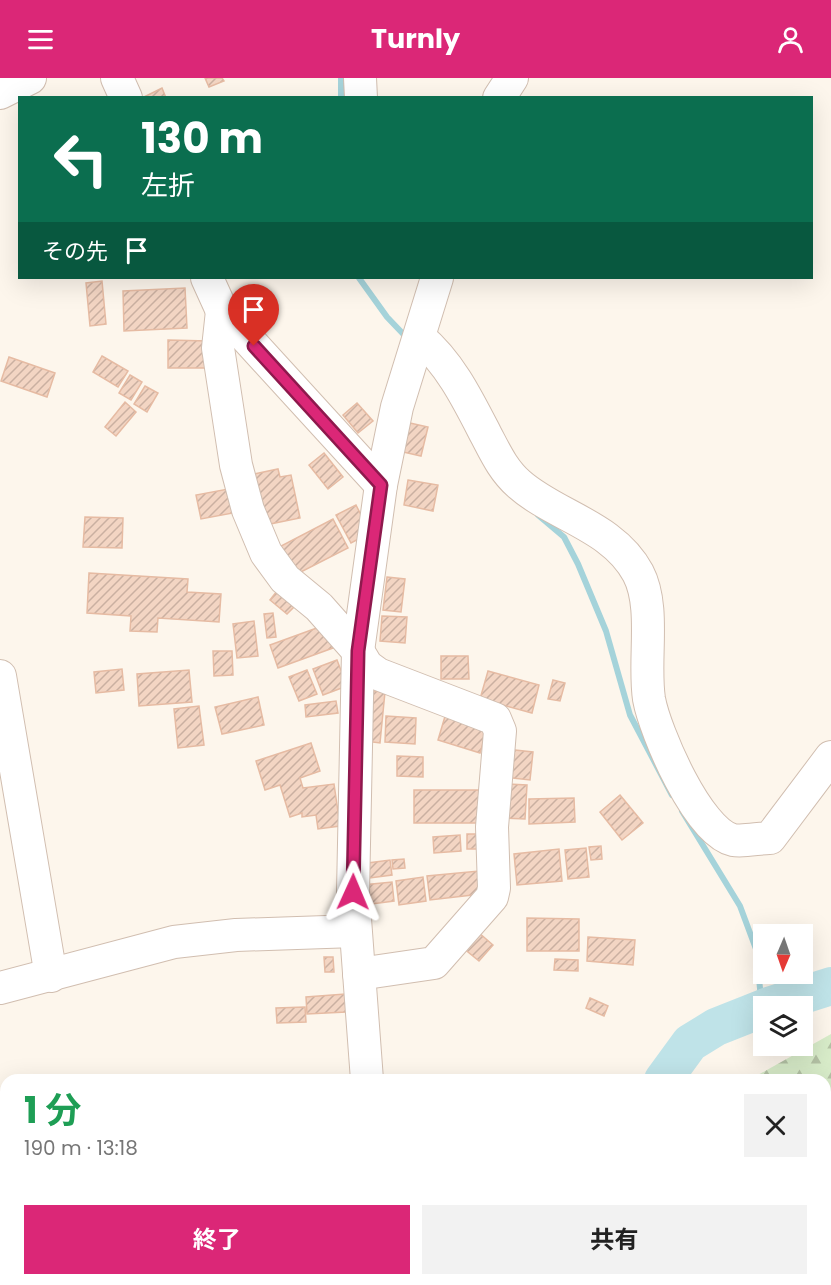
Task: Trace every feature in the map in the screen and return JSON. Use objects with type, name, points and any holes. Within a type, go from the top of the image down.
[{"type":"street","points":[[0,93],[30,78]]},
{"type":"street","points":[[117,78],[125,96]]},
{"type":"street","points":[[360,78],[361,96]]},
{"type":"street","points":[[500,96],[512,78]]},
{"type":"street","points":[[207,279],[222,311],[381,485]]},
{"type":"street","points":[[367,1074],[353,892],[358,651],[381,485],[397,407],[437,279]]},
{"type":"street","points":[[222,311],[218,348],[236,465],[248,510],[266,553],[285,579],[319,608],[358,651],[367,666],[378,674],[495,719],[500,731],[492,827],[494,888],[492,897],[434,963],[360,974]]},
{"type":"street","points":[[420,338],[438,353],[465,396],[494,452],[518,483],[601,534],[638,571],[646,593],[649,699],[657,728],[670,760],[707,821],[732,840],[770,838],[831,758]]},
{"type":"street","points":[[0,676],[51,976]]},
{"type":"street","points":[[0,988],[174,942],[236,935],[356,931]]},
{"type":"green space","points":[[831,1034],[831,1074],[760,1074],[792,1056],[813,1056],[813,1044]]},
{"type":"building","points":[[205,78],[222,78],[224,81],[209,87]]},
{"type":"building","points":[[162,88],[165,96],[146,96]]},
{"type":"building","points":[[102,281],[106,324],[90,326],[86,283]]},
{"type":"building","points":[[185,288],[187,328],[124,331],[123,291]]},
{"type":"building","points":[[168,340],[208,341],[208,368],[168,368]]},
{"type":"building","points":[[102,356],[128,371],[118,387],[93,372]]},
{"type":"building","points":[[9,357],[55,373],[47,397],[1,381]]},
{"type":"building","points":[[130,375],[142,382],[131,400],[119,393]]},
{"type":"building","points":[[145,386],[158,393],[147,412],[134,404]]},
{"type":"building","points":[[125,402],[136,412],[116,436],[105,427]]},
{"type":"building","points":[[357,403],[373,421],[358,433],[343,415]]},
{"type":"building","points":[[410,423],[428,427],[421,456],[403,452]]},
{"type":"building","points":[[324,453],[343,477],[328,489],[309,465]]},
{"type":"building","points":[[278,469],[280,477],[291,475],[300,518],[265,525],[254,474]]},
{"type":"building","points":[[408,480],[438,485],[433,511],[404,505]]},
{"type":"building","points":[[228,489],[233,513],[201,519],[196,495]]},
{"type":"building","points":[[356,505],[370,533],[351,543],[336,515]]},
{"type":"building","points":[[85,517],[123,518],[122,548],[83,547]]},
{"type":"building","points":[[333,519],[348,548],[295,575],[281,546]]},
{"type":"building","points":[[89,573],[188,579],[187,592],[221,594],[219,622],[158,618],[157,632],[130,631],[131,616],[87,613]]},
{"type":"building","points":[[387,577],[405,579],[401,612],[383,610]]},
{"type":"building","points":[[277,591],[295,606],[287,614],[270,600]]},
{"type":"building","points":[[273,613],[276,637],[267,638],[264,614]]},
{"type":"building","points":[[382,616],[407,617],[405,643],[380,641]]},
{"type":"building","points":[[254,621],[258,656],[237,658],[233,624]]},
{"type":"building","points":[[325,625],[333,648],[278,668],[270,645]]},
{"type":"building","points":[[213,651],[232,651],[233,675],[214,676]]},
{"type":"building","points":[[441,656],[468,656],[469,679],[441,679]]},
{"type":"building","points":[[337,660],[347,686],[323,695],[313,669]]},
{"type":"building","points":[[122,669],[124,690],[96,693],[94,672]]},
{"type":"building","points":[[189,670],[192,702],[139,706],[137,674]]},
{"type":"building","points":[[307,670],[317,694],[299,701],[289,677]]},
{"type":"building","points":[[488,671],[539,685],[532,713],[480,699]]},
{"type":"building","points":[[553,680],[565,683],[560,701],[548,699]]},
{"type":"building","points":[[363,690],[385,692],[380,743],[358,740]]},
{"type":"building","points":[[258,697],[264,725],[222,734],[215,707]]},
{"type":"building","points":[[336,701],[338,713],[306,717],[305,705]]},
{"type":"building","points":[[199,706],[204,745],[178,748],[174,709]]},
{"type":"building","points":[[446,713],[488,726],[480,753],[438,740]]},
{"type":"building","points":[[386,716],[416,718],[415,744],[385,742]]},
{"type":"building","points":[[311,743],[320,771],[300,778],[303,788],[334,784],[340,826],[318,829],[316,815],[302,817],[302,813],[290,817],[280,785],[265,790],[256,761]]},
{"type":"building","points":[[506,749],[533,752],[530,780],[503,777]]},
{"type":"building","points":[[397,756],[423,757],[423,777],[397,776]]},
{"type":"building","points":[[506,784],[527,785],[525,819],[504,818]]},
{"type":"building","points":[[414,790],[483,790],[483,823],[414,823]]},
{"type":"building","points":[[620,795],[643,823],[622,840],[600,812]]},
{"type":"building","points":[[574,798],[575,822],[529,824],[529,799]]},
{"type":"building","points":[[467,834],[483,834],[483,849],[467,849]]},
{"type":"building","points":[[460,835],[461,851],[434,853],[433,837]]},
{"type":"building","points":[[601,846],[602,859],[591,860],[589,847]]},
{"type":"building","points":[[586,848],[589,877],[568,879],[565,850]]},
{"type":"building","points":[[559,849],[562,881],[517,885],[514,854]]},
{"type":"building","points":[[404,859],[405,868],[393,869],[392,860]]},
{"type":"building","points":[[390,860],[392,875],[362,879],[360,864]]},
{"type":"building","points":[[479,871],[481,894],[430,900],[427,876]]},
{"type":"building","points":[[423,877],[426,901],[399,905],[396,881]]},
{"type":"building","points":[[392,882],[394,901],[364,905],[362,885]]},
{"type":"building","points":[[527,918],[579,919],[579,951],[527,951]]},
{"type":"building","points":[[478,932],[493,945],[479,961],[463,948]]},
{"type":"building","points":[[588,937],[635,940],[633,965],[587,961]]},
{"type":"building","points":[[324,957],[333,957],[334,972],[325,972]]},
{"type":"building","points":[[555,959],[578,960],[578,971],[554,970]]},
{"type":"building","points":[[345,994],[346,1012],[307,1014],[306,997]]},
{"type":"building","points":[[590,998],[608,1006],[604,1016],[586,1008]]},
{"type":"building","points":[[305,1007],[306,1022],[277,1023],[276,1008]]},
{"type":"waterway","points":[[341,78],[341,96]]},
{"type":"waterway","points":[[360,279],[387,317],[407,338]]},
{"type":"waterway","points":[[538,515],[564,537],[578,564],[606,631],[630,715],[672,795]]},
{"type":"waterway","points":[[682,811],[740,906],[756,949],[761,996]]},
{"type":"waterway","points":[[800,996],[831,986]]},
{"type":"waterway","points":[[667,1074],[690,1043],[716,1027],[753,1012]]},
{"type":"route","points":[[254,346],[381,485],[358,651],[353,892]]}]
